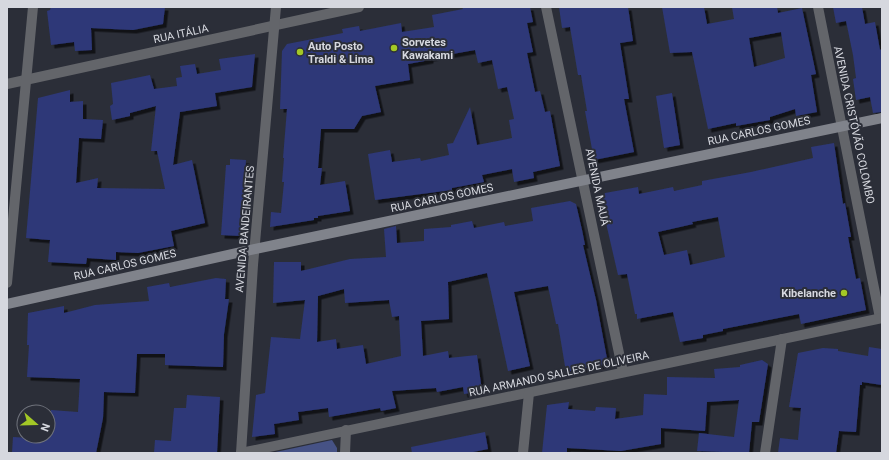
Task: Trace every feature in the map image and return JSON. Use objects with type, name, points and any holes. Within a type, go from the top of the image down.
[{"type":"street","points":[[7,284],[33,7]]},
{"type":"street","name":"AVENIDA BANDEIRANTES","points":[[241,453],[255,249],[276,7]]},
{"type":"street","name":"RUA ITÁLIA","points":[[7,84],[359,7]]},
{"type":"street","name":"AVENIDA MAUÁ","points":[[546,7],[584,181],[623,372]]},
{"type":"street","name":"AVENIDA CRISTÓVÃO COLOMBO","points":[[818,7],[881,318]]},
{"type":"street","name":"RUA CARLOS GOMES","points":[[7,304],[255,249],[882,118]]},
{"type":"street","name":"RUA ARMANDO SALLES DE OLIVEIRA","points":[[241,453],[881,318]]},
{"type":"street","points":[[765,453],[782,339]]},
{"type":"street","points":[[523,453],[529,393]]},
{"type":"street","points":[[345,453],[346,430]]},
{"type":"shaded area","points":[[332,440],[337,448],[337,453],[271,453]]},
{"type":"building","points":[[51,7],[165,7],[163,24],[133,30],[91,28],[92,50],[75,51],[74,42],[51,45],[47,11],[50,10]]},
{"type":"building","points":[[462,7],[530,7],[533,22],[527,23],[533,52],[527,53],[535,92],[540,91],[545,112],[550,111],[560,166],[533,172],[534,178],[514,182],[512,169],[482,175],[484,182],[452,188],[452,190],[375,200],[368,154],[390,150],[392,162],[420,158],[421,161],[449,155],[447,144],[453,143],[470,107],[477,145],[512,138],[509,120],[514,119],[507,87],[498,89],[492,60],[478,63],[475,50],[430,58],[430,60],[408,64],[410,80],[375,86],[381,112],[362,116],[354,129],[321,129],[318,168],[322,168],[320,185],[345,181],[350,211],[318,216],[318,218],[314,218],[314,220],[270,227],[271,212],[281,213],[284,182],[282,182],[287,109],[280,109],[282,51],[287,44],[343,33],[342,29],[359,26],[360,31],[401,23],[402,32],[434,27],[432,15],[463,9]]},
{"type":"building","points":[[559,7],[628,7],[633,41],[620,43],[629,99],[624,99],[634,152],[594,160],[585,111],[587,111],[581,75],[578,75],[570,27],[562,28]]},
{"type":"building","points":[[662,7],[704,7],[707,24],[734,19],[732,7],[777,7],[778,13],[802,8],[816,74],[811,75],[817,112],[796,116],[795,109],[770,117],[770,120],[736,126],[736,123],[708,129],[692,52],[670,53]],"holes":[[[781,32],[785,58],[754,67],[749,38]]]},
{"type":"building","points":[[833,7],[862,7],[865,24],[875,22],[880,50],[882,49],[882,112],[873,113],[870,97],[856,100],[853,79],[856,78],[846,21],[836,23]]},
{"type":"building","points":[[255,54],[252,87],[215,93],[217,106],[180,112],[173,165],[192,160],[205,223],[171,231],[174,246],[138,253],[116,252],[116,260],[87,258],[86,264],[48,262],[50,240],[26,238],[38,98],[70,90],[70,102],[83,101],[83,119],[103,120],[101,139],[79,138],[76,183],[98,178],[97,188],[165,189],[157,151],[151,151],[156,106],[130,113],[130,116],[112,120],[110,106],[113,104],[111,83],[150,75],[154,89],[177,86],[176,78],[182,77],[180,66],[195,64],[197,74],[221,70],[219,59]]},
{"type":"building","points":[[672,93],[680,145],[664,148],[656,96]]},
{"type":"building","points":[[834,143],[843,204],[845,203],[851,237],[848,237],[856,279],[860,278],[866,310],[801,324],[799,314],[723,329],[723,331],[703,335],[703,338],[680,342],[673,312],[637,319],[627,274],[618,275],[602,198],[605,193],[638,187],[639,194],[673,187],[674,191],[702,185],[702,181],[813,158],[811,147]],"holes":[[[718,217],[725,257],[690,265],[687,250],[664,255],[658,232],[693,224],[692,222]]]},
{"type":"building","points":[[230,159],[246,160],[241,236],[221,235],[226,165],[230,165]]},
{"type":"building","points":[[570,201],[576,204],[608,364],[566,372],[558,324],[556,324],[548,286],[514,292],[530,366],[508,371],[487,273],[448,282],[449,319],[421,321],[423,356],[448,351],[449,358],[477,355],[482,391],[464,394],[463,387],[437,392],[436,388],[392,391],[396,408],[381,411],[380,408],[329,417],[328,408],[298,412],[299,420],[274,424],[275,434],[252,437],[256,395],[265,393],[271,337],[300,339],[305,300],[273,303],[274,262],[301,262],[301,271],[350,259],[386,257],[384,229],[396,226],[397,243],[424,241],[424,229],[451,227],[451,225],[472,221],[474,228],[504,222],[505,226],[533,221],[531,208]],"holes":[[[344,289],[345,303],[389,300],[392,317],[399,316],[401,356],[366,364],[363,345],[337,349],[336,339],[317,342],[318,296]]]},
{"type":"building","points":[[216,278],[226,279],[225,299],[229,299],[224,334],[223,367],[165,365],[165,354],[137,354],[135,393],[104,392],[103,418],[96,453],[12,453],[13,437],[16,437],[16,444],[56,444],[56,410],[78,412],[80,379],[27,377],[29,345],[27,345],[28,313],[64,306],[64,313],[95,305],[149,301],[147,287],[169,283],[170,287]]},
{"type":"building","points":[[869,347],[882,349],[882,385],[862,382],[862,385],[860,385],[856,432],[839,431],[836,453],[778,453],[780,438],[798,440],[801,408],[789,407],[798,353],[823,348],[838,349],[838,351],[868,356]]},
{"type":"building","points":[[762,360],[768,364],[759,422],[752,422],[749,453],[697,451],[699,433],[734,437],[739,400],[707,402],[705,431],[661,428],[661,444],[621,451],[567,448],[567,453],[542,453],[547,405],[569,402],[568,409],[595,411],[596,407],[616,408],[615,419],[643,415],[644,394],[667,395],[667,377],[715,378],[714,369],[740,367],[740,365]]},
{"type":"building","points":[[187,395],[220,397],[217,453],[154,453],[155,440],[171,441],[174,408],[186,408]]},
{"type":"building","points":[[485,432],[488,449],[468,453],[412,453],[411,447]]},
{"type":"place","name":"Sorvetes Kawakami","points":[[394,48]]},
{"type":"place","name":"Auto Posto Traldi & Lima","points":[[300,52]]},
{"type":"place","name":"Kibelanche","points":[[844,293]]}]
